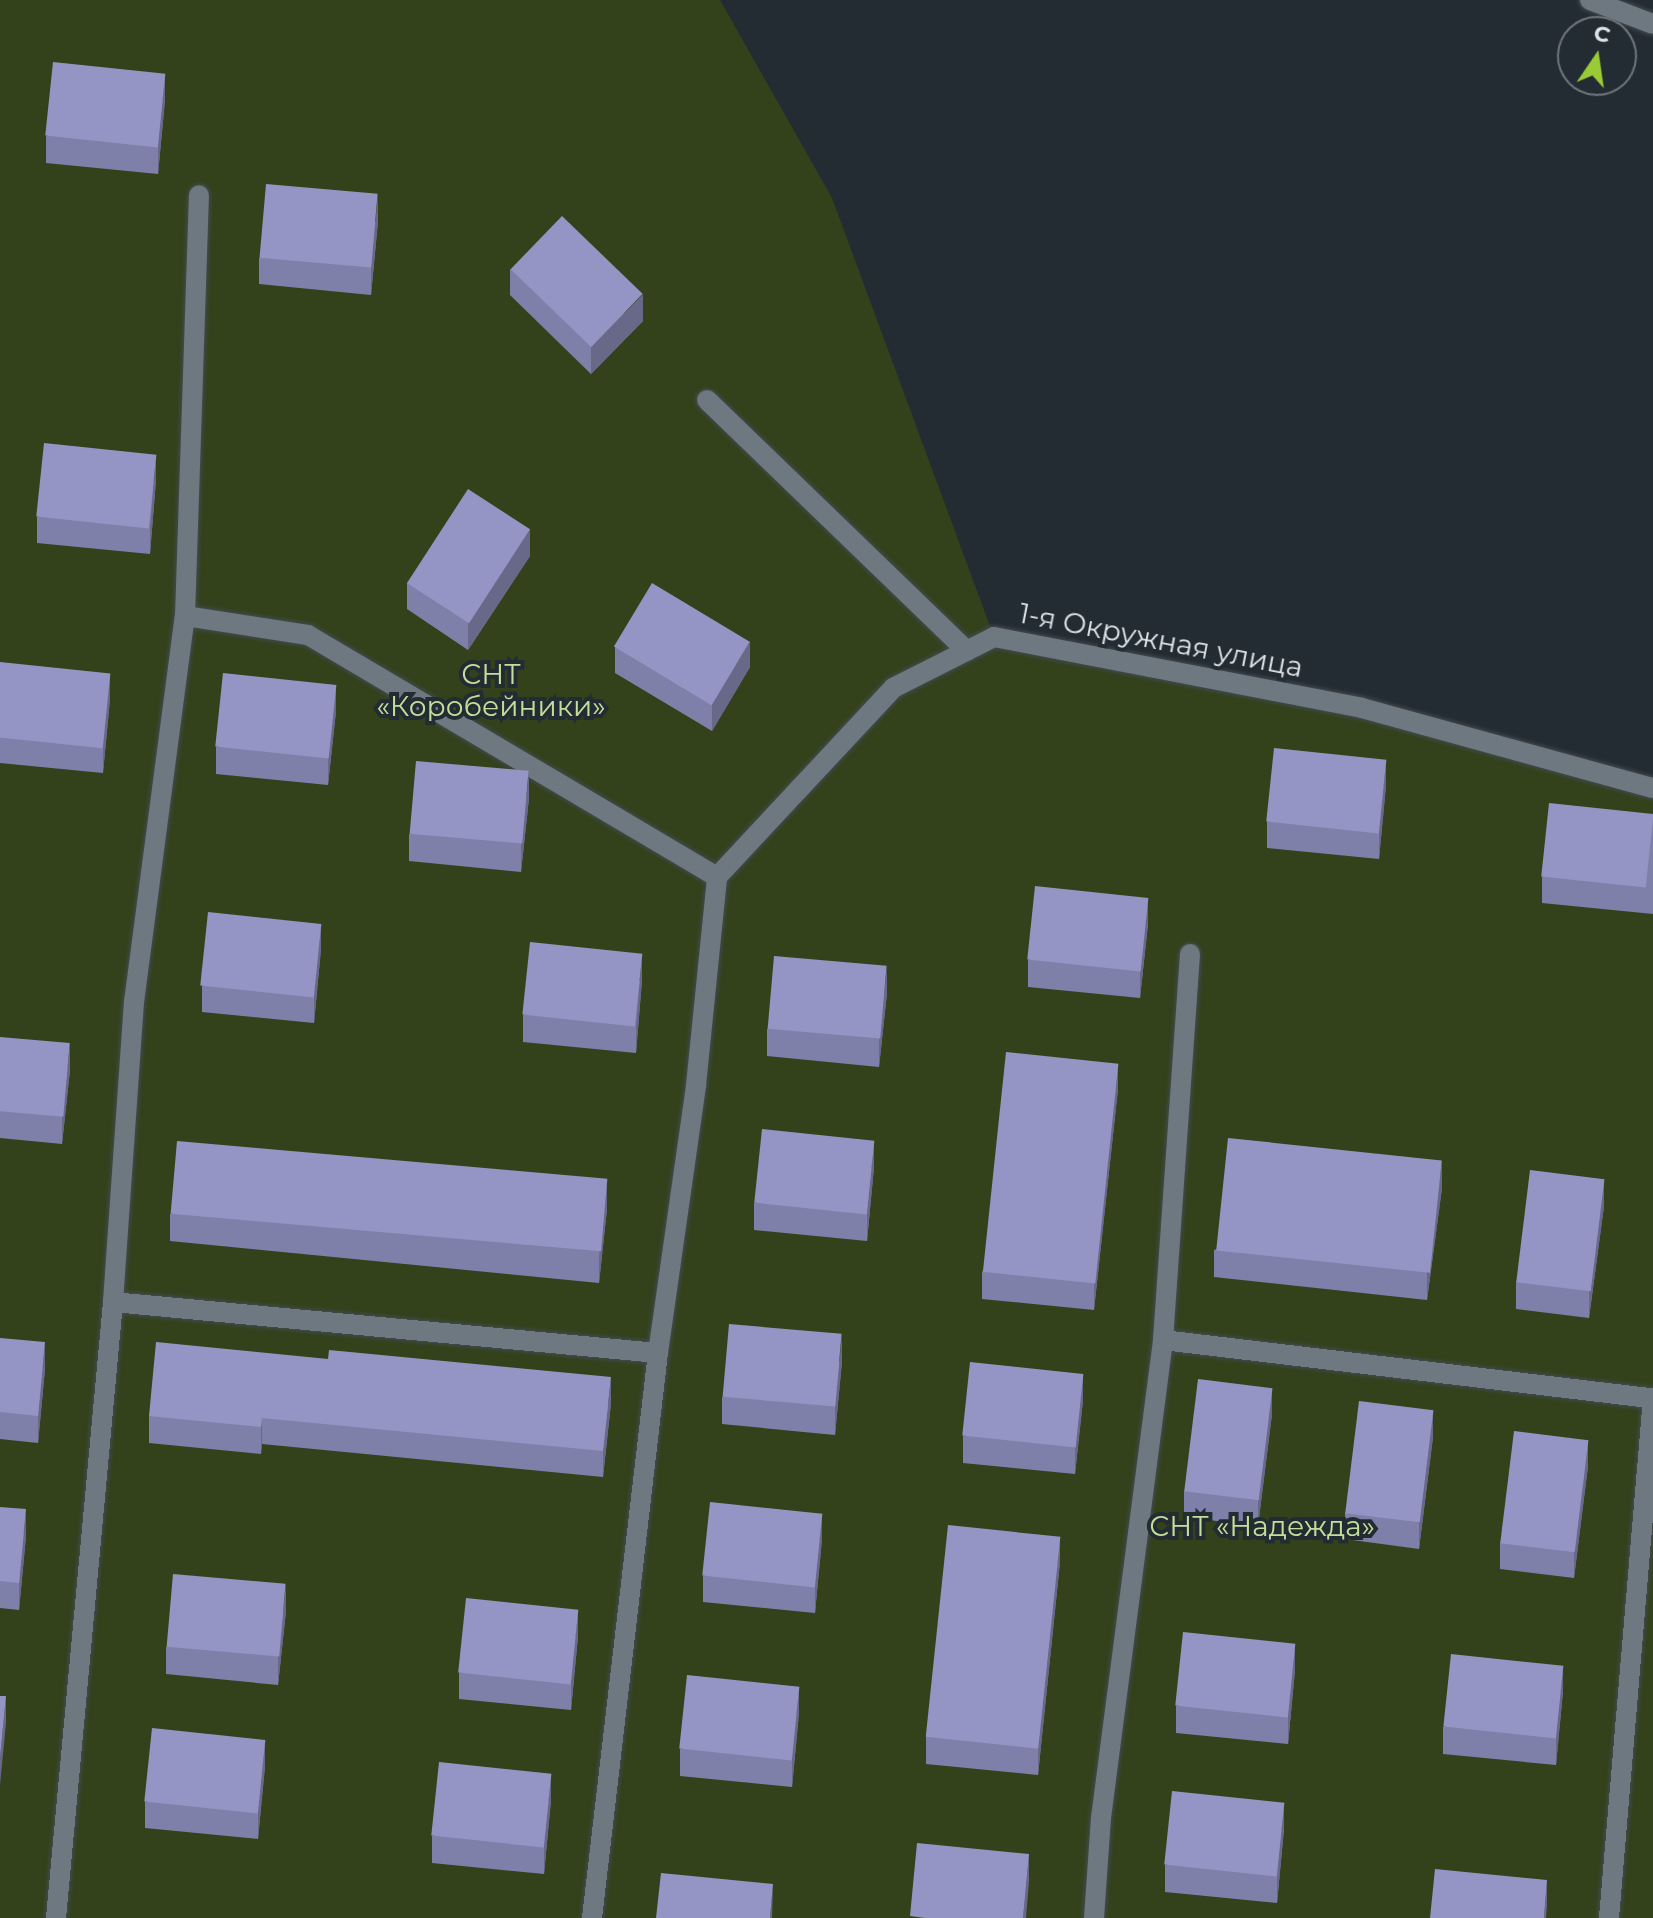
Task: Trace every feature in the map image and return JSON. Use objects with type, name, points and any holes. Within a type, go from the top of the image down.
[{"type":"street","points":[[1590,0],[1653,24]]},
{"type":"street","points":[[56,1918],[113,1302],[134,1002],[185,616],[199,195]]},
{"type":"street","points":[[707,400],[967,651]]},
{"type":"street","points":[[185,616],[308,635],[717,877],[696,1085],[658,1353],[592,1918]]},
{"type":"street","name":"1-я Окружная улица","points":[[717,877],[893,688],[994,637],[1362,708],[1653,788]]},
{"type":"street","points":[[1094,1918],[1101,1818],[1163,1340],[1190,954]]},
{"type":"street","points":[[113,1302],[658,1353]]},
{"type":"street","points":[[1163,1340],[1653,1398],[1609,1918]]},
{"type":"green space","name":"СНТ «Коробейники»","points":[[0,0],[720,0],[832,198],[994,637],[1362,708],[1653,785],[1653,1918],[0,1918]]},
{"type":"building","points":[[53,62],[165,74],[158,147],[45,136]]},
{"type":"building","points":[[266,184],[378,194],[371,267],[260,258]]},
{"type":"building","points":[[562,216],[643,294],[591,347],[511,269]]},
{"type":"building","points":[[44,443],[156,455],[149,528],[36,517]]},
{"type":"building","points":[[468,489],[530,529],[469,623],[407,583]]},
{"type":"building","points":[[652,583],[750,642],[712,705],[614,646]]},
{"type":"building","points":[[0,662],[110,674],[103,748],[0,737]]},
{"type":"building","points":[[223,673],[336,685],[329,759],[215,747]]},
{"type":"building","points":[[1274,748],[1386,760],[1379,833],[1266,822]]},
{"type":"building","points":[[416,761],[529,771],[522,844],[410,834]]},
{"type":"building","points":[[1549,803],[1653,814],[1646,888],[1541,877]]},
{"type":"building","points":[[1035,886],[1148,898],[1141,972],[1027,960]]},
{"type":"building","points":[[208,912],[321,924],[314,998],[200,986]]},
{"type":"building","points":[[530,942],[642,954],[635,1026],[522,1015]]},
{"type":"building","points":[[774,956],[887,966],[880,1039],[768,1029]]},
{"type":"building","points":[[0,1037],[70,1043],[63,1117],[0,1111]]},
{"type":"building","points":[[1006,1052],[1118,1064],[1095,1284],[983,1272]]},
{"type":"building","points":[[762,1129],[874,1141],[867,1214],[754,1203]]},
{"type":"building","points":[[1228,1138],[1442,1160],[1430,1273],[1216,1250]]},
{"type":"building","points":[[177,1141],[607,1179],[601,1251],[171,1214]]},
{"type":"building","points":[[1530,1170],[1604,1179],[1591,1291],[1516,1282]]},
{"type":"building","points":[[729,1324],[842,1334],[835,1407],[723,1397]]},
{"type":"building","points":[[0,1338],[45,1342],[38,1416],[0,1412]]},
{"type":"building","points":[[156,1342],[328,1359],[329,1350],[611,1377],[603,1451],[262,1418],[261,1427],[149,1416]]},
{"type":"building","points":[[970,1362],[1083,1374],[1076,1448],[962,1436]]},
{"type":"building","points":[[1198,1379],[1272,1388],[1259,1500],[1184,1491]]},
{"type":"building","points":[[1359,1401],[1433,1410],[1420,1522],[1345,1513]]},
{"type":"building","points":[[1514,1431],[1588,1440],[1575,1552],[1500,1543]]},
{"type":"building","points":[[710,1502],[822,1514],[815,1587],[702,1576]]},
{"type":"building","points":[[0,1507],[26,1509],[19,1583],[0,1581]]},
{"type":"building","points":[[948,1525],[1060,1537],[1038,1749],[926,1737]]},
{"type":"building","points":[[173,1574],[286,1584],[279,1657],[167,1647]]},
{"type":"building","points":[[466,1598],[578,1610],[571,1684],[458,1673]]},
{"type":"building","points":[[1183,1632],[1295,1644],[1288,1717],[1175,1706]]},
{"type":"building","points":[[1451,1654],[1563,1666],[1556,1738],[1443,1727]]},
{"type":"building","points":[[687,1675],[799,1687],[792,1760],[679,1749]]},
{"type":"building","points":[[0,1696],[6,1696],[0,1758]]},
{"type":"building","points":[[152,1728],[265,1740],[258,1814],[144,1802]]},
{"type":"building","points":[[439,1762],[551,1774],[544,1847],[431,1836]]},
{"type":"building","points":[[1172,1791],[1284,1803],[1277,1876],[1164,1865]]},
{"type":"building","points":[[917,1843],[1029,1854],[1023,1918],[910,1916]]},
{"type":"building","points":[[1435,1869],[1547,1880],[1544,1918],[1430,1918]]},
{"type":"building","points":[[661,1873],[773,1884],[770,1918],[656,1918]]},
{"type":"park label","name":"СНТ «Надежда»","points":[[1262,1526]]}]
